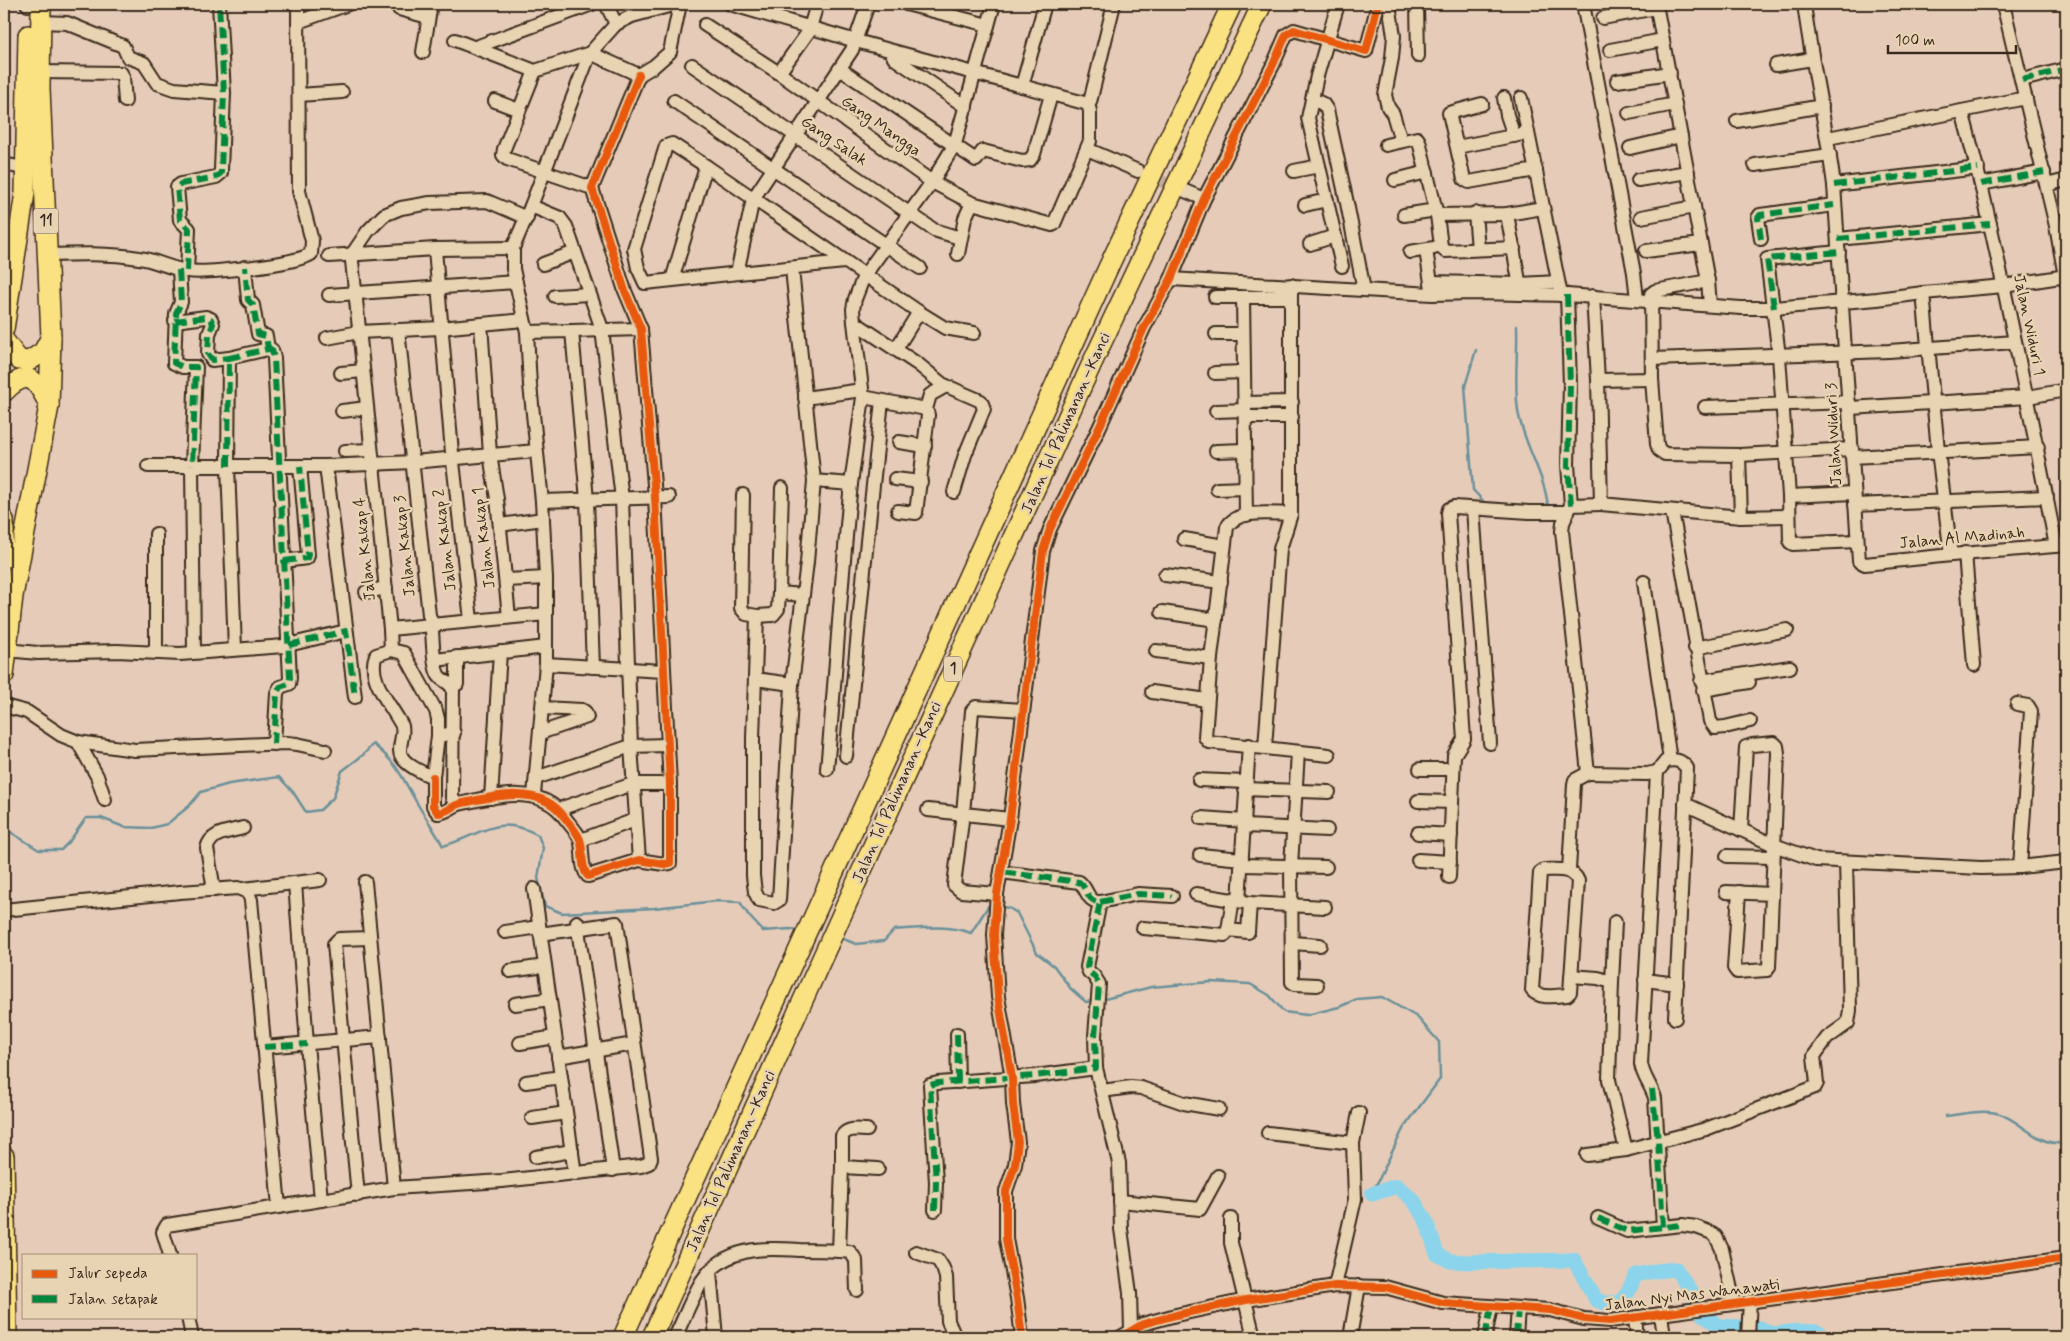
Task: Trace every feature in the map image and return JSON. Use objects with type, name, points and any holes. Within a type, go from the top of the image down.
[{"type":"highway","name":"Jalan Tol Palimanan–Kanci","points":[[623,1337],[1108,268],[1232,4]]},
{"type":"highway","name":"Jalan Tol Palimanan–Kanci","points":[[652,1337],[798,1009],[1090,367],[1262,4]]},
{"type":"highway","name":"11","points":[[4,675],[13,596],[49,406],[51,337],[48,255],[40,72],[33,8]]},
{"type":"highway","name":"11","points":[[4,329],[25,193],[33,8]]},
{"type":"highway","points":[[4,340],[19,360],[29,361],[43,352],[51,337]]},
{"type":"highway","points":[[4,392],[19,380],[32,380],[37,383],[49,406]]},
{"type":"highway","points":[[4,520],[4,558]]},
{"type":"highway","points":[[4,1156],[7,1337]]},
{"type":"street","points":[[219,4],[224,92],[220,174],[216,177],[181,184],[177,187],[180,220],[189,229],[181,302],[175,321],[174,363],[183,367],[196,367],[210,359],[229,358],[265,351],[268,347]]},
{"type":"street","points":[[48,255],[82,254],[142,258],[183,270],[212,271],[298,259],[308,256],[313,251],[299,191],[298,4]]},
{"type":"street","points":[[298,22],[348,4]]},
{"type":"street","points":[[423,52],[431,4]]},
{"type":"street","points":[[476,47],[592,4]]},
{"type":"street","points":[[606,4],[616,24]]},
{"type":"street","points":[[534,796],[546,664],[546,578],[542,500],[525,326],[512,262],[513,248],[529,212],[590,53],[616,24],[652,6],[676,4]]},
{"type":"street","points":[[433,777],[409,763],[400,754],[404,735],[402,726],[374,675],[376,655],[391,650],[404,653],[436,711],[438,736],[433,777],[435,810],[442,813],[457,804],[491,798],[534,796],[545,799],[559,809],[581,840],[585,872],[588,876],[639,860],[664,864],[670,863],[670,784],[655,497],[641,329],[625,291],[592,188],[639,74],[654,66],[670,52],[680,4]]},
{"type":"street","points":[[730,4],[768,9],[811,27],[856,41],[1088,104]]},
{"type":"street","points":[[779,73],[811,27],[817,4]]},
{"type":"street","points":[[737,274],[753,200],[840,69],[856,41],[868,4]]},
{"type":"street","points":[[906,4],[988,25]]},
{"type":"street","points":[[827,769],[843,558],[862,394],[853,309],[864,276],[932,182],[954,146],[994,4]]},
{"type":"street","points":[[1022,86],[1045,4]]},
{"type":"street","points":[[1114,4],[1088,104],[1090,134],[1087,149],[1138,171]]},
{"type":"street","points":[[1338,4],[1326,41],[1308,118],[1342,266]]},
{"type":"street","points":[[1022,1337],[1006,1239],[1006,1191],[1015,1165],[1018,1142],[1012,1078],[1000,1015],[994,965],[997,896],[1010,819],[1043,551],[1050,529],[1100,426],[1144,328],[1171,279],[1204,199],[1286,36],[1294,30],[1326,41],[1366,51],[1378,4]]},
{"type":"street","points":[[1389,4],[1394,36],[1385,95],[1401,141]]},
{"type":"street","points":[[1417,4],[1418,56]]},
{"type":"street","points":[[1583,4],[1634,273],[1637,300]]},
{"type":"street","name":"Jalan Widuri 3","points":[[1804,4],[1812,60],[1828,138],[1834,185],[1857,541],[1861,563]]},
{"type":"street","points":[[1215,297],[1243,297],[1290,291],[1432,288],[1476,293],[1520,289],[1562,291],[1650,301],[1774,308],[1923,292],[2004,286],[2066,278],[2061,225],[2047,185],[2003,4]]},
{"type":"street","points":[[1603,18],[1656,6],[1708,281],[1710,305]]},
{"type":"street","points":[[33,8],[123,46],[128,57],[144,63],[157,83],[183,91],[224,92]]},
{"type":"street","points":[[399,9],[428,17]]},
{"type":"street","name":"Gang Mangga","points":[[705,25],[779,73],[932,182],[972,203],[1052,225],[1087,149]]},
{"type":"street","points":[[455,40],[535,71],[590,53],[639,74]]},
{"type":"street","points":[[1610,50],[1663,40]]},
{"type":"street","points":[[891,50],[894,58],[966,107]]},
{"type":"street","points":[[1776,65],[1812,60]]},
{"type":"street","name":"Gang Salak","points":[[692,65],[940,233],[960,238]]},
{"type":"street","points":[[840,69],[976,160],[983,151],[1022,161],[1030,160],[1034,154],[1051,95]]},
{"type":"street","points":[[2022,80],[2066,69]]},
{"type":"street","points":[[535,71],[504,149],[504,155],[507,159],[592,188]]},
{"type":"street","points":[[40,72],[121,73],[126,100]]},
{"type":"street","points":[[1617,81],[1670,73]]},
{"type":"street","points":[[299,95],[342,92]]},
{"type":"street","points":[[1312,98],[1326,107],[1348,202],[1364,290]]},
{"type":"street","points":[[1504,98],[1514,136]]},
{"type":"street","points":[[1521,98],[1562,291],[1570,384],[1569,509],[1562,531],[1588,773]]},
{"type":"street","points":[[1828,138],[2026,98]]},
{"type":"street","points":[[495,101],[520,110]]},
{"type":"street","points":[[674,101],[920,268]]},
{"type":"street","points":[[1482,104],[1449,113],[1464,179],[1469,182],[1536,170]]},
{"type":"street","points":[[1629,113],[1676,104]]},
{"type":"street","points":[[1737,121],[1822,106]]},
{"type":"street","name":"Jalan Widuri 1","points":[[1962,111],[1978,168],[2028,397],[2047,497],[2061,546]]},
{"type":"street","points":[[1457,147],[1528,133]]},
{"type":"street","points":[[1630,148],[1681,136]]},
{"type":"street","points":[[1386,145],[1417,138],[1419,141],[1437,212],[1441,246],[1445,251],[1514,248]]},
{"type":"street","points":[[844,262],[792,269],[645,283],[634,254],[635,243],[666,146],[672,144],[706,166],[753,200],[844,262],[864,276],[945,328],[974,333]]},
{"type":"street","points":[[1755,165],[1830,155]]},
{"type":"street","points":[[4,164],[27,169]]},
{"type":"street","points":[[672,280],[706,166]]},
{"type":"street","points":[[1294,171],[1319,166]]},
{"type":"street","points":[[1834,185],[1978,168]]},
{"type":"street","points":[[1395,180],[1427,172]]},
{"type":"street","points":[[1638,180],[1688,172]]},
{"type":"street","points":[[1981,184],[2044,172]]},
{"type":"street","points":[[2047,185],[2066,180]]},
{"type":"street","points":[[1185,191],[1204,199]]},
{"type":"street","points":[[354,253],[368,231],[382,216],[401,208],[430,203],[487,201],[560,218],[566,226],[602,329],[622,499],[630,670],[631,746],[639,860]]},
{"type":"street","points":[[1305,205],[1348,202]]},
{"type":"street","points":[[958,254],[960,238],[972,203]]},
{"type":"street","points":[[1761,239],[1758,218],[1760,215],[1834,205]]},
{"type":"street","points":[[1641,217],[1694,207]]},
{"type":"street","points":[[1404,215],[1437,212],[1507,214],[1543,208]]},
{"type":"street","points":[[1475,214],[1478,249]]},
{"type":"street","points":[[1507,214],[1520,289]]},
{"type":"street","points":[[1857,541],[1793,544],[1789,539],[1789,496],[1779,356],[1766,259],[1838,246],[1990,224]]},
{"type":"street","points":[[1310,244],[1335,236]]},
{"type":"street","points":[[1646,251],[1701,244]]},
{"type":"street","points":[[1410,252],[1441,246]]},
{"type":"street","points":[[329,256],[435,249],[513,248]]},
{"type":"street","name":"Jalan Kakap 2","points":[[435,249],[452,457],[471,620]]},
{"type":"street","points":[[1426,250],[1432,288]]},
{"type":"street","points":[[543,264],[575,252]]},
{"type":"street","name":"Jalan Kakap 4","points":[[354,253],[352,261],[391,650]]},
{"type":"street","points":[[245,267],[248,300],[253,305],[258,334],[266,334],[268,347],[272,350],[274,358],[290,681],[288,684],[280,687],[277,693],[274,744]]},
{"type":"street","points":[[757,616],[754,679],[753,876],[755,892],[759,900],[774,903],[779,900],[792,684],[804,595],[814,481],[792,269]]},
{"type":"street","points":[[1171,279],[1290,291]]},
{"type":"street","points":[[1708,281],[1656,291],[1651,294],[1652,379],[1659,450],[1664,454],[1852,453],[2038,446]]},
{"type":"street","points":[[329,295],[516,282]]},
{"type":"street","points":[[1265,748],[1280,549],[1291,514],[1292,402],[1290,291]]},
{"type":"street","points":[[1923,292],[1930,349],[1938,451],[1951,555]]},
{"type":"street","points":[[555,296],[589,294]]},
{"type":"street","points":[[1593,296],[1598,380],[1601,504]]},
{"type":"street","points":[[1243,297],[1246,515]]},
{"type":"street","points":[[896,350],[919,312]]},
{"type":"street","points":[[175,321],[206,317],[211,319],[213,324],[207,345],[210,359]]},
{"type":"street","points":[[854,322],[919,365],[946,386],[981,401],[984,409],[965,455],[954,492]]},
{"type":"street","points":[[327,338],[359,332],[481,324],[572,331],[641,329]]},
{"type":"street","name":"Jalan Kakap 1","points":[[481,324],[490,454],[500,525],[508,618]]},
{"type":"street","name":"Jalan Kakap 3","points":[[398,330],[429,615],[433,626],[435,660]]},
{"type":"street","points":[[572,331],[586,500],[593,668]]},
{"type":"street","points":[[1216,334],[1243,334]]},
{"type":"street","points":[[1652,359],[1845,353],[2015,342]]},
{"type":"street","points":[[229,358],[228,466],[235,649]]},
{"type":"street","points":[[194,652],[192,466],[196,367]]},
{"type":"street","points":[[341,373],[363,372]]},
{"type":"street","points":[[1216,373],[1244,372]]},
{"type":"street","points":[[1598,380],[1652,379]]},
{"type":"street","points":[[898,511],[916,512],[928,416],[926,409],[930,395],[946,386]]},
{"type":"street","points":[[1705,407],[1781,404],[1934,404],[2028,397],[2066,390]]},
{"type":"street","points":[[805,398],[862,394],[882,401],[926,409]]},
{"type":"street","points":[[846,756],[882,401]]},
{"type":"street","points":[[1216,411],[1245,410],[1292,402]]},
{"type":"street","points":[[342,411],[367,408]]},
{"type":"street","points":[[1245,410],[1292,417]]},
{"type":"street","points":[[899,442],[925,446]]},
{"type":"street","points":[[345,451],[371,450]]},
{"type":"street","points":[[1216,451],[1245,450]]},
{"type":"street","points":[[148,466],[326,466],[413,462],[452,457],[536,451]]},
{"type":"street","points":[[1739,455],[1741,516]]},
{"type":"street","points":[[284,561],[307,558],[308,555],[300,466]]},
{"type":"street","points":[[326,466],[355,697]]},
{"type":"street","points":[[895,479],[921,482]]},
{"type":"street","points":[[814,481],[851,484]]},
{"type":"street","points":[[743,495],[742,608],[746,614],[757,616],[773,615],[776,612],[779,593],[782,488]]},
{"type":"street","points":[[1217,489],[1246,488]]},
{"type":"street","points":[[1789,496],[1945,502],[2047,497]]},
{"type":"street","points":[[542,500],[669,497]]},
{"type":"street","points":[[1450,877],[1454,755],[1464,736],[1449,509],[1454,507],[1473,509],[1569,509],[1601,504],[1672,512],[1741,516],[1789,516]]},
{"type":"street","points":[[1473,509],[1490,743]]},
{"type":"street","points":[[1672,512],[1702,686],[1710,721],[1715,728],[1750,721]]},
{"type":"street","points":[[1291,514],[1246,515],[1240,516],[1230,523],[1224,546],[1204,733],[1206,740],[1209,742],[1329,755]]},
{"type":"street","points":[[500,525],[543,519]]},
{"type":"street","points":[[156,534],[156,652]]},
{"type":"street","points":[[1184,540],[1224,546]]},
{"type":"street","name":"Jalan Al Madinah","points":[[1861,563],[2061,546]]},
{"type":"street","points":[[1965,554],[1974,665]]},
{"type":"street","points":[[843,558],[865,560]]},
{"type":"street","points":[[1165,575],[1221,582]]},
{"type":"street","points":[[506,580],[546,578]]},
{"type":"street","points":[[1644,582],[1670,760]]},
{"type":"street","points":[[366,592],[386,588]]},
{"type":"street","points":[[779,593],[804,595]]},
{"type":"street","points":[[1162,612],[1216,620]]},
{"type":"street","points":[[390,629],[546,614]]},
{"type":"street","points":[[1696,648],[1788,630]]},
{"type":"street","points":[[6,650],[38,653],[194,652],[289,645],[346,631]]},
{"type":"street","points":[[457,804],[452,798],[454,733],[452,686],[439,676],[435,660],[546,647]]},
{"type":"street","points":[[1156,650],[1211,658]]},
{"type":"street","points":[[491,798],[500,652]]},
{"type":"street","points":[[452,686],[457,684],[457,657]]},
{"type":"street","points":[[546,664],[664,671]]},
{"type":"street","points":[[1702,686],[1790,668]]},
{"type":"street","points":[[754,679],[792,684]]},
{"type":"street","points":[[1702,686],[1749,682]]},
{"type":"street","points":[[1152,692],[1207,700]]},
{"type":"street","points":[[2017,704],[2028,706],[2031,711],[2020,867]]},
{"type":"street","points":[[4,706],[27,712],[61,735],[78,742],[135,750],[297,744],[325,750]]},
{"type":"street","points":[[540,733],[584,719],[587,715],[582,710],[542,708]]},
{"type":"street","points":[[997,896],[961,891],[957,890],[954,886],[973,708],[1023,710]]},
{"type":"street","points":[[832,716],[850,717]]},
{"type":"street","points":[[438,736],[454,733]]},
{"type":"street","points":[[78,742],[97,776],[105,800]]},
{"type":"street","points":[[1741,830],[1746,747],[1774,743],[1777,746],[1778,753],[1772,894],[1768,969],[1765,971],[1737,972],[1734,968],[1732,892],[1772,894]]},
{"type":"street","points":[[536,778],[631,746],[667,745]]},
{"type":"street","points":[[1228,930],[1248,932],[1240,901],[1249,745]]},
{"type":"street","points":[[1298,752],[1291,866],[1292,982],[1295,984],[1317,985]]},
{"type":"street","points":[[1569,870],[1574,784],[1578,778],[1588,773],[1648,774],[1656,772],[1666,761],[1670,760],[1676,760],[1687,768],[1675,1018]]},
{"type":"street","points":[[1420,770],[1453,769]]},
{"type":"street","points":[[1656,772],[1640,1064],[1642,1074],[1652,1089],[1654,1098],[1658,1140],[1672,1226]]},
{"type":"street","points":[[1198,780],[1296,792],[1329,792]]},
{"type":"street","points":[[559,809],[633,784],[670,784]]},
{"type":"street","points":[[1418,801],[1452,802]]},
{"type":"street","points":[[1685,804],[1741,830],[1773,851]]},
{"type":"street","points":[[928,810],[1010,819]]},
{"type":"street","points":[[1202,818],[1293,829],[1327,830]]},
{"type":"street","points":[[581,840],[635,820]]},
{"type":"street","points":[[214,890],[207,848],[209,842],[217,835],[243,828]]},
{"type":"street","points":[[1418,833],[1451,835]]},
{"type":"street","points":[[1727,856],[1773,851],[1816,860],[1981,868],[2020,867],[2066,862]]},
{"type":"street","points":[[1200,855],[1241,862],[1326,867]]},
{"type":"street","points":[[1418,860],[1450,862]]},
{"type":"street","points":[[1586,1155],[1626,1150],[1715,1126],[1815,1087],[1817,1083],[1814,1056],[1827,1038],[1848,1023],[1850,1010],[1846,862]]},
{"type":"street","points":[[1544,870],[1569,870],[1576,876],[1578,888],[1570,992],[1567,995],[1541,996],[1532,990],[1540,874],[1544,870]]},
{"type":"street","points":[[1001,872],[1079,882],[1084,887],[1086,894],[1095,902],[1138,894],[1172,896]]},
{"type":"street","points":[[4,910],[214,890],[243,889],[320,880]]},
{"type":"street","points":[[365,882],[394,1188]]},
{"type":"street","points":[[295,883],[306,1044],[321,1200]]},
{"type":"street","points":[[243,889],[248,892],[252,900],[279,1207]]},
{"type":"street","points":[[534,889],[575,1174]]},
{"type":"street","points":[[1196,894],[1240,901],[1325,907]]},
{"type":"street","points":[[1144,928],[1226,935],[1240,901]]},
{"type":"street","points":[[1100,902],[1087,967],[1088,972],[1094,976],[1099,984],[1096,1068],[1119,1163],[1121,1229],[1130,1293],[1126,1334]]},
{"type":"street","points":[[1615,922],[1609,1080],[1626,1150]]},
{"type":"street","points":[[170,1254],[163,1232],[167,1225],[394,1188],[575,1174],[646,1165],[651,1158],[617,923],[505,932]]},
{"type":"street","points":[[577,925],[613,1170]]},
{"type":"street","points":[[358,1195],[334,944],[340,939],[370,938]]},
{"type":"street","points":[[1292,943],[1320,945]]},
{"type":"street","points":[[510,971],[545,966]]},
{"type":"street","points":[[1571,976],[1598,978],[1612,982]]},
{"type":"street","points":[[1645,980],[1677,984]]},
{"type":"street","points":[[515,1004],[550,999]]},
{"type":"street","points":[[957,1034],[958,1082]]},
{"type":"street","points":[[264,1047],[380,1037]]},
{"type":"street","points":[[520,1042],[555,1037]]},
{"type":"street","points":[[558,1057],[634,1044]]},
{"type":"street","points":[[935,1210],[936,1184],[930,1085],[1096,1068]]},
{"type":"street","points":[[526,1082],[561,1076]]},
{"type":"street","points":[[1102,1091],[1130,1087],[1141,1088],[1184,1103],[1219,1109]]},
{"type":"street","points":[[532,1118],[566,1112]]},
{"type":"street","points":[[1334,1286],[1356,1198],[1353,1143],[1359,1113]]},
{"type":"street","points":[[839,1250],[842,1136],[845,1132],[851,1130],[867,1130]]},
{"type":"street","points":[[1268,1133],[1353,1143]]},
{"type":"street","points":[[536,1156],[572,1151]]},
{"type":"street","points":[[842,1167],[878,1169]]},
{"type":"street","points":[[1120,1201],[1200,1209],[1218,1176]]},
{"type":"street","points":[[1598,1218],[1627,1230],[1672,1226],[1708,1231],[1716,1236],[1726,1264],[1734,1303]]},
{"type":"street","points":[[1230,1219],[1231,1243],[1254,1337]]},
{"type":"street","points":[[675,1337],[702,1281],[727,1259],[747,1250],[763,1248],[850,1252],[854,1256],[858,1290]]},
{"type":"street","points":[[916,1252],[938,1260],[943,1268],[946,1278],[948,1322],[954,1337]]},
{"type":"street","name":"Jalan Nyi Mas Wanawati","points":[[1126,1334],[1142,1324],[1213,1306],[1334,1286],[1385,1287],[1443,1303],[1550,1310],[1600,1321],[1636,1318],[1708,1306],[2066,1258]]},
{"type":"street","points":[[710,1272],[716,1337]]},
{"type":"street","points":[[1350,1337],[1359,1286]]},
{"type":"street","points":[[1749,1333],[1750,1301]]},
{"type":"street","points":[[1485,1337],[1491,1307]]},
{"type":"street","points":[[1516,1337],[1518,1308]]},
{"type":"street","points":[[1661,1314],[1664,1337]]},
{"type":"street","points":[[188,1318],[192,1337]]},
{"type":"street","points":[[1636,1318],[1637,1337]]},
{"type":"street","points":[[1142,1324],[1144,1337]]},
{"type":"waterway","points":[[1517,326],[1516,390],[1518,411],[1524,435],[1543,483],[1548,507]]},
{"type":"waterway","points":[[1476,350],[1465,386],[1473,490],[1486,504]]},
{"type":"waterway","points":[[4,830],[39,850],[61,850],[86,818],[101,818],[124,827],[151,828],[167,824],[188,807],[201,792],[229,784],[279,777],[293,792],[306,812],[320,810],[333,798],[342,771],[363,755],[373,744],[396,768],[443,846],[489,828],[500,826],[511,826],[538,835],[543,848],[538,878],[545,906],[562,913],[654,908],[717,901],[740,902],[749,916],[763,931],[798,930]]},
{"type":"waterway","points":[[841,938],[856,944],[884,941],[894,930],[924,928],[952,928],[971,933],[989,905],[993,905]]},
{"type":"waterway","points":[[1001,907],[1009,908],[1017,913],[1037,953],[1054,966],[1071,989],[1086,1002],[1093,1001]]},
{"type":"waterway","points":[[1101,1000],[1151,987],[1211,982],[1250,984],[1269,995],[1284,1012],[1307,1015],[1339,1007],[1357,999],[1382,997],[1417,1017],[1439,1042],[1440,1079],[1403,1129],[1372,1194]]},
{"type":"waterway","points":[[1946,1116],[1973,1112],[2000,1114],[2041,1139],[2057,1143],[2066,1142]]},
{"type":"waterway","points":[[1372,1194],[1397,1186],[1414,1201],[1427,1223],[1437,1254],[1450,1261],[1574,1260],[1596,1300],[1605,1303],[1619,1303],[1628,1292],[1636,1275],[1676,1269],[1695,1298],[1703,1315],[1720,1326],[1760,1328],[1773,1334],[1798,1331],[1817,1332],[1826,1337]]},
{"type":"tunnel","points":[[1145,174],[1181,190]]},
{"type":"marked path","points":[[187,271],[189,229],[180,220],[177,187],[181,184],[216,177],[221,173],[224,93],[219,4]]},
{"type":"marked path","points":[[2022,80],[2066,69]]},
{"type":"marked path","points":[[1834,185],[1978,168]]},
{"type":"marked path","points":[[1981,184],[2044,172]]},
{"type":"marked path","points":[[1761,239],[1758,218],[1760,215],[1834,205]]},
{"type":"marked path","points":[[1838,239],[1990,224]]},
{"type":"marked path","points":[[1774,308],[1767,259],[1839,252]]},
{"type":"marked path","points":[[228,466],[229,358],[268,349],[266,336],[258,334],[253,305],[248,300],[245,267]]},
{"type":"marked path","points":[[179,270],[181,302],[176,314],[174,363],[183,367],[196,367],[192,466]]},
{"type":"marked path","points":[[1567,295],[1570,384],[1568,465],[1571,505]]},
{"type":"marked path","points":[[175,321],[206,317],[211,319],[213,324],[209,334],[208,354],[212,360],[229,358]]},
{"type":"marked path","points":[[267,347],[272,350],[274,358],[290,678],[289,684],[280,687],[277,693],[274,744]]},
{"type":"marked path","points":[[284,561],[307,558],[308,555],[300,466]]},
{"type":"marked path","points":[[289,645],[346,631],[355,697]]},
{"type":"marked path","points":[[935,1210],[936,1183],[930,1085],[1035,1076],[1096,1068],[1095,1036],[1099,984],[1087,967],[1100,902],[1092,900],[1079,882],[1001,872]]},
{"type":"marked path","points":[[1100,902],[1138,894],[1172,896]]},
{"type":"marked path","points":[[957,1034],[958,1082]]},
{"type":"marked path","points":[[264,1047],[307,1044]]},
{"type":"marked path","points":[[1652,1089],[1658,1140],[1663,1227]]},
{"type":"marked path","points":[[1598,1218],[1627,1231],[1682,1225]]},
{"type":"marked path","points":[[1485,1337],[1491,1307]]},
{"type":"marked path","points":[[1516,1337],[1518,1308]]},
{"type":"marked path","points":[[1143,1324],[1145,1337]]},
{"type":"cycle path","points":[[1022,1337],[1006,1239],[1006,1191],[1015,1165],[1018,1142],[1012,1078],[998,997],[994,935],[997,894],[1010,819],[1043,551],[1050,529],[1100,426],[1144,328],[1171,279],[1204,199],[1273,65],[1286,35],[1294,30],[1366,51],[1378,4]]},
{"type":"cycle path","points":[[433,777],[433,806],[438,813],[459,804],[487,798],[516,795],[544,800],[555,807],[579,836],[583,865],[588,876],[639,860],[664,864],[670,863],[670,784],[655,497],[641,329],[625,291],[592,188],[639,75]]},
{"type":"cycle path","points":[[1121,1337],[1143,1324],[1176,1315],[1246,1300],[1335,1286],[1385,1287],[1443,1303],[1550,1310],[1584,1319],[1610,1321],[2066,1258]]}]
